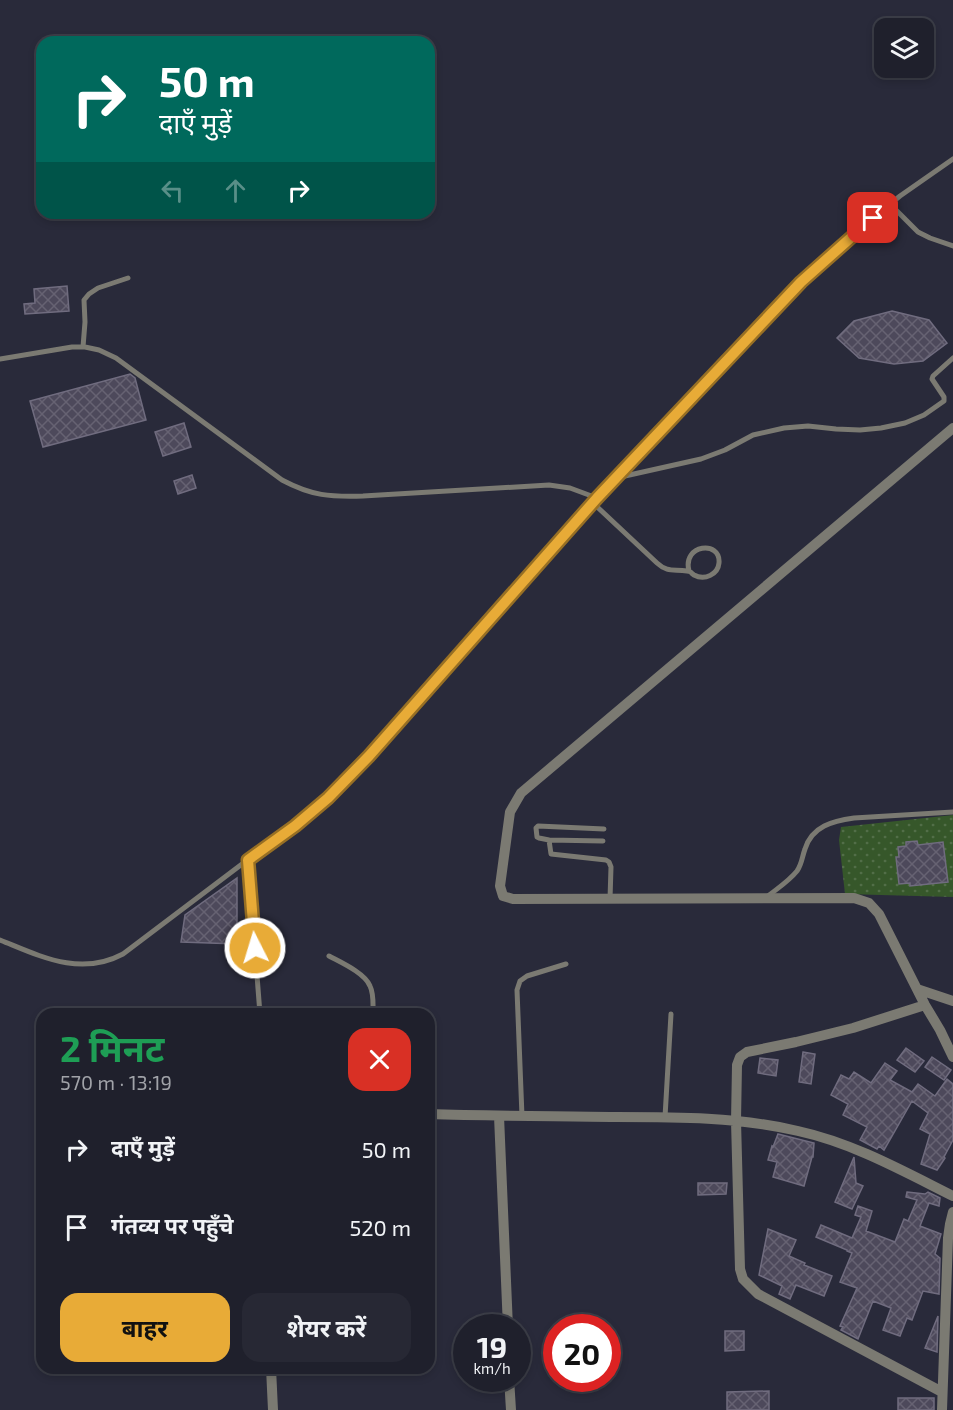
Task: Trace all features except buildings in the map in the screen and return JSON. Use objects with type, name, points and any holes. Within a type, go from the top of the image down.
[{"type":"street","points":[[953,428],[522,793],[510,812],[500,886],[503,896],[513,899],[854,898],[869,903],[879,914],[953,1057]]},
{"type":"street","points":[[917,989],[953,1001]]},
{"type":"street","points":[[925,1005],[853,1028],[747,1052],[740,1057],[737,1065],[736,1121],[740,1269],[743,1279],[758,1294],[942,1392]]},
{"type":"street","points":[[435,1114],[665,1117],[736,1121],[799,1131],[842,1144],[881,1160],[953,1196]]},
{"type":"street","points":[[499,1116],[507,1314]]},
{"type":"street","points":[[942,1410],[948,1238],[953,1212]]},
{"type":"street","points":[[271,1374],[273,1410]]},
{"type":"street","points":[[510,1392],[511,1410]]},
{"type":"lane","points":[[0,940],[47,959],[87,965],[103,962],[123,954],[295,826],[328,798],[369,756],[595,501],[801,282],[890,204],[953,159]]},
{"type":"lane","points":[[890,204],[918,231],[953,246]]},
{"type":"lane","points":[[83,347],[84,300],[88,294],[99,288],[128,278]]},
{"type":"lane","points":[[0,359],[58,349],[83,347],[99,350],[117,358],[282,480],[320,495],[340,497],[549,485],[570,488],[595,501],[661,566],[670,570],[689,571],[698,577],[707,577],[717,570],[718,555],[709,548],[692,553],[688,566],[689,571]]},
{"type":"lane","points":[[616,478],[701,459],[725,450],[753,435],[784,428],[808,426],[860,430],[915,420],[944,401],[944,397],[933,381],[933,376],[953,358]]},
{"type":"lane","points":[[764,899],[796,872],[810,838],[826,824],[854,818],[953,812]]},
{"type":"lane","points":[[603,841],[549,840],[537,837],[537,827],[604,829]]},
{"type":"lane","points":[[549,840],[551,854],[609,862],[611,867],[610,899]]},
{"type":"lane","points":[[248,860],[260,1008]]},
{"type":"lane","points":[[328,956],[364,976],[372,992],[373,1008]]},
{"type":"lane","points":[[522,1116],[517,990],[520,981],[527,976],[566,964]]},
{"type":"lane","points":[[665,1117],[671,1014]]},
{"type":"green space","points":[[953,815],[953,897],[845,894],[839,840],[841,827]]},
{"type":"route","points":[[255,948],[248,860],[295,826],[328,798],[369,756],[597,498],[801,282],[873,218]]}]
